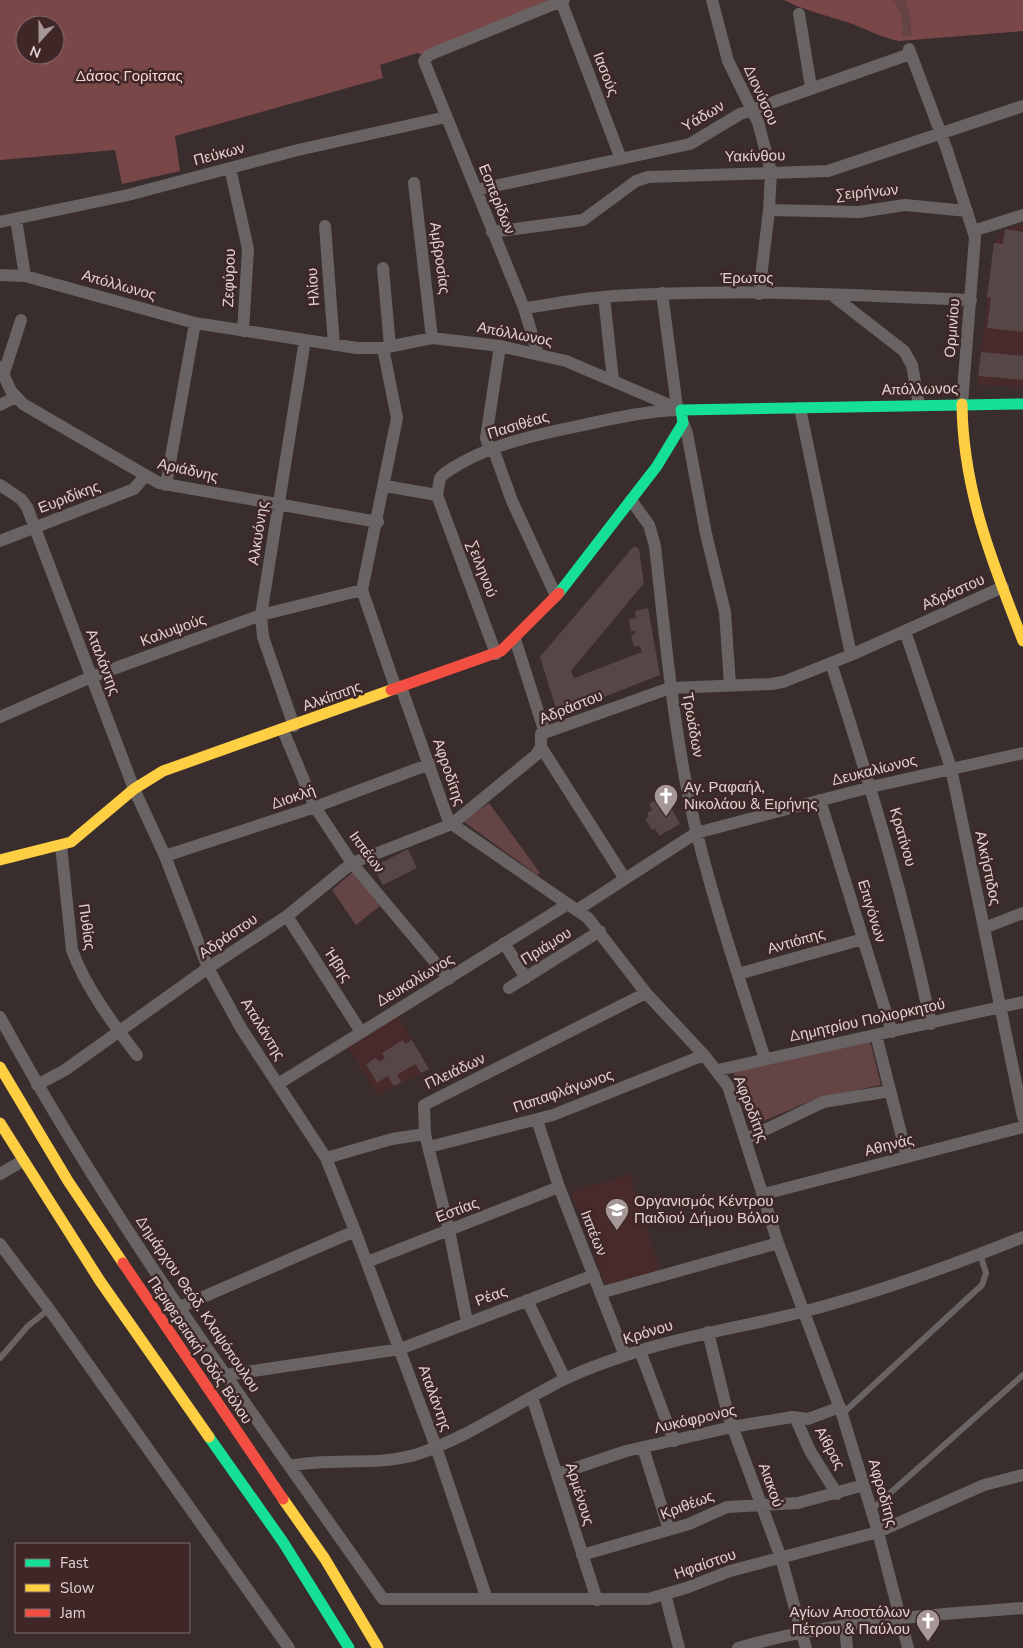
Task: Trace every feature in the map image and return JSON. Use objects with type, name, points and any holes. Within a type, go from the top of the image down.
[{"type":"street","name":"Εσπερίδων","points":[[538,354],[524,308],[425,66],[426,57],[563,0]]},
{"type":"street","name":"Ιασούς","points":[[563,0],[621,159]]},
{"type":"street","name":"Διονύσου","points":[[712,0],[728,61],[758,122],[771,172],[770,210],[759,294]]},
{"type":"street","points":[[799,14],[811,87]]},
{"type":"street","name":"Υάδων","points":[[476,190],[690,144],[750,109],[909,51]]},
{"type":"street","name":"Ορμινίου","points":[[909,51],[941,133],[973,231],[975,242],[962,404],[962,439],[967,475],[981,528],[1023,641]]},
{"type":"street","name":"Υακίνθου","points":[[492,232],[583,220],[636,181],[648,177],[828,170],[1023,106]]},
{"type":"street","name":"Πεύκων","points":[[0,222],[128,195],[230,168],[446,117]]},
{"type":"street","name":"Ζεφύρου","points":[[230,168],[248,249],[243,330]]},
{"type":"street","name":"Αμβροσίας","points":[[414,182],[432,338]]},
{"type":"street","name":"Σειρήνων","points":[[770,210],[859,212],[905,205],[967,211]]},
{"type":"street","points":[[973,231],[1023,215]]},
{"type":"street","points":[[16,219],[25,276]]},
{"type":"street","name":"Ηλίου","points":[[325,226],[334,345]]},
{"type":"street","points":[[362,590],[378,522],[397,418],[386,347],[383,268]]},
{"type":"street","name":"Απόλλωνος","points":[[0,274],[25,276],[195,323],[334,345],[367,349],[432,338],[500,346],[566,361],[679,408],[1023,404]]},
{"type":"street","points":[[662,294],[679,408],[687,433],[702,515],[724,604],[730,685]]},
{"type":"street","name":"Έρωτος","points":[[524,308],[604,297],[662,294],[832,295],[971,300]]},
{"type":"street","points":[[832,295],[904,351],[912,365],[919,405]]},
{"type":"street","points":[[604,297],[613,380]]},
{"type":"street","points":[[0,405],[16,397],[2,370],[21,320]]},
{"type":"street","points":[[166,484],[195,323]]},
{"type":"street","name":"Αλκυόνης","points":[[288,728],[264,637],[262,615],[305,340]]},
{"type":"street","points":[[500,346],[486,438],[515,509],[556,596]]},
{"type":"street","name":"Αριάδνης","points":[[16,397],[145,476],[166,484],[378,522]]},
{"type":"street","name":"Πασιθέας","points":[[437,494],[440,478],[445,473],[491,449],[539,434],[645,412],[679,408]]},
{"type":"street","points":[[800,408],[851,655]]},
{"type":"street","points":[[631,500],[667,451],[683,423]]},
{"type":"street","name":"Ευριδίκης","points":[[0,541],[134,489],[145,476]]},
{"type":"street","name":"Αταλάντης","points":[[0,485],[24,502],[35,527],[134,789],[164,856],[208,968],[241,1028],[326,1158],[356,1231],[436,1447],[487,1599]]},
{"type":"street","points":[[385,486],[437,494]]},
{"type":"street","name":"Σειληνού","points":[[437,494],[496,654]]},
{"type":"street","name":"Αλκίππης","points":[[0,860],[71,842],[134,789],[163,771],[496,654],[515,639],[556,596],[631,500]]},
{"type":"street","name":"Τρωάδων","points":[[631,500],[649,525],[656,546],[670,688],[696,833],[720,920],[765,1059]]},
{"type":"street","name":"Αδράστου","points":[[37,1085],[65,1070],[208,968],[287,916],[352,863],[452,824],[536,755],[541,747],[540,735],[545,732],[670,688],[783,682],[851,655],[1003,587]]},
{"type":"street","name":"Καλυψούς","points":[[0,717],[91,677],[262,615],[362,590]]},
{"type":"street","name":"Αφροδίτης","points":[[362,590],[398,688],[430,764],[452,824],[572,907],[600,931],[646,993],[718,1070],[733,1097],[778,1243],[841,1411],[872,1510],[902,1618],[908,1648]]},
{"type":"street","name":"Αλκήστιδος","points":[[905,631],[951,768],[1023,1116]]},
{"type":"street","points":[[515,639],[545,732]]},
{"type":"street","name":"Κρατίνου","points":[[831,663],[871,787],[903,898],[931,1024]]},
{"type":"street","name":"Ιππέων","points":[[288,728],[315,807],[352,863],[449,979]]},
{"type":"street","points":[[541,747],[625,879]]},
{"type":"street","name":"Δευκαλίωνος","points":[[278,1084],[504,943],[625,879],[696,833],[871,787],[1023,753]]},
{"type":"street","name":"Διοκλή","points":[[164,856],[315,807],[430,764]]},
{"type":"street","name":"Επιγόνων","points":[[820,800],[892,1032]]},
{"type":"street","name":"Πυθίας","points":[[61,846],[72,950],[77,965],[118,1031],[137,1055]]},
{"type":"street","points":[[984,928],[1023,912]]},
{"type":"street","name":"Ήβης","points":[[287,916],[361,1032]]},
{"type":"street","name":"Πριάμου","points":[[509,988],[600,931]]},
{"type":"street","name":"Αντιόπης","points":[[738,974],[863,939]]},
{"type":"street","points":[[504,943],[526,978]]},
{"type":"street","name":"Πλειάδων","points":[[467,1322],[449,1230],[425,1134],[422,1109],[426,1102],[497,1069],[646,993]]},
{"type":"street","name":"Δημητρίου Πολιορκητού","points":[[718,1070],[1023,1002]]},
{"type":"street","name":"Δημάρχου Θεόδ. Κλαψόπουλου","points":[[0,1017],[37,1085],[111,1204],[226,1375],[383,1599]]},
{"type":"street","points":[[876,1035],[907,1157]]},
{"type":"street","name":"Παπαφλάγωνος","points":[[429,1147],[537,1120],[704,1055]]},
{"type":"street","name":"Περιφερειακή Οδός Βόλου","points":[[0,1067],[68,1181],[187,1360],[325,1559],[378,1648]]},
{"type":"street","points":[[746,1139],[823,1102],[890,1091]]},
{"type":"street","name":"Ιππέων","points":[[537,1120],[559,1187],[625,1356]]},
{"type":"street","points":[[0,1123],[22,1161],[115,1304],[265,1514],[314,1587],[349,1648]]},
{"type":"street","name":"Αθηνάς","points":[[764,1194],[1023,1127]]},
{"type":"street","points":[[326,1158],[392,1139],[425,1134]]},
{"type":"street","points":[[0,1174],[22,1161]]},
{"type":"street","name":"Εστίας","points":[[367,1262],[559,1187]]},
{"type":"street","points":[[180,1307],[356,1231]]},
{"type":"street","name":"Κρόνου","points":[[290,1466],[308,1462],[392,1459],[414,1455],[436,1447],[565,1379],[625,1356],[708,1332],[803,1312],[980,1254],[1023,1237]]},
{"type":"street","points":[[600,1292],[778,1243]]},
{"type":"street","points":[[0,1244],[49,1309],[289,1648]]},
{"type":"street","name":"Ρέας","points":[[226,1375],[400,1349],[594,1275]]},
{"type":"street","points":[[527,1300],[565,1379]]},
{"type":"street","name":"Αιακού","points":[[708,1332],[732,1427],[781,1558],[806,1648]]},
{"type":"street","points":[[640,1351],[674,1441]]},
{"type":"street","name":"Αρμένους","points":[[532,1397],[597,1600]]},
{"type":"street","name":"Λυκόφρoνος","points":[[558,1474],[643,1448],[732,1427],[795,1417],[808,1419],[841,1411]]},
{"type":"street","name":"Αίθρας","points":[[795,1417],[810,1451],[837,1494]]},
{"type":"street","points":[[643,1448],[669,1530]]},
{"type":"street","name":"Ηφαίστου","points":[[383,1599],[644,1599],[665,1594],[730,1571],[878,1532],[984,1485],[1023,1475]]},
{"type":"street","name":"Κριθέως","points":[[582,1555],[695,1522],[727,1507],[798,1504],[837,1494],[864,1484]]},
{"type":"street","points":[[665,1594],[679,1648]]},
{"type":"street","points":[[738,1648],[803,1632],[902,1618],[1023,1608]]},
{"type":"street","points":[[845,1626],[847,1648]]},
{"type":"lane","name":"Λυκόφρoνος","points":[[841,1411],[982,1285],[986,1273],[980,1254]]},
{"type":"lane","points":[[0,1358],[28,1326],[49,1309]]},
{"type":"lane","points":[[872,1510],[1023,1375]]},
{"type":"shaded area","points":[[892,0],[905,0],[910,16],[911,36],[901,36],[900,11]]},
{"type":"shaded area","points":[[1023,224],[1023,388],[977,384],[994,243],[1005,229]]},
{"type":"shaded area","points":[[489,803],[540,873],[537,875],[463,821]]},
{"type":"shaded area","points":[[354,871],[380,906],[356,925],[332,890]]},
{"type":"shaded area","points":[[397,1015],[430,1070],[378,1095],[347,1047]]},
{"type":"shaded area","points":[[870,1041],[881,1085],[815,1099],[752,1126],[733,1072]]},
{"type":"shaded area","name":"Οργανισμός Κέντρου Παιδιού Δήμου Βόλου","points":[[630,1174],[660,1270],[606,1285],[571,1192]]},
{"type":"green space","name":"Δάσος Γορίτσας","points":[[0,0],[548,0],[423,55],[417,53],[380,65],[383,78],[175,136],[180,171],[122,184],[115,150],[0,160]]},
{"type":"green space","points":[[784,0],[892,0],[900,11],[902,36],[911,36],[910,16],[905,0],[1023,0],[1023,31],[899,41],[801,8]]},
{"type":"building","points":[[1005,229],[1023,232],[1023,332],[987,328],[991,298],[987,297],[994,243],[1003,244]]},
{"type":"building","points":[[981,352],[1023,356],[1023,380],[978,376]]},
{"type":"building","points":[[634,546],[639,549],[644,583],[571,671],[574,678],[642,652],[640,646],[634,647],[631,636],[635,634],[634,631],[631,631],[629,619],[636,618],[635,611],[648,608],[660,675],[558,715],[540,657]]},
{"type":"building","name":"Αγ. Ραφαήλ, Νικολάου & Ειρήνης","points":[[664,795],[680,824],[659,836],[655,828],[652,830],[645,819],[649,817],[647,813],[652,810],[649,804]]},
{"type":"building","points":[[408,849],[417,868],[383,885],[373,867]]},
{"type":"building","points":[[403,1040],[405,1044],[412,1040],[429,1069],[421,1073],[415,1064],[397,1075],[401,1082],[394,1086],[388,1076],[377,1083],[366,1064],[376,1058],[379,1062],[385,1058],[382,1053]]},
{"type":"traffic: fast","points":[[559,593],[657,466],[683,423],[681,410],[1023,404]]},
{"type":"traffic: fast","points":[[209,1437],[283,1542],[349,1648]]},
{"type":"traffic: slow","points":[[962,404],[968,466],[981,525],[1023,641]]},
{"type":"traffic: slow","points":[[0,860],[71,842],[134,789],[163,771],[391,690]]},
{"type":"traffic: slow","points":[[0,1067],[68,1181],[123,1263]]},
{"type":"traffic: slow","points":[[0,1123],[100,1281],[209,1437]]},
{"type":"traffic: slow","points":[[283,1499],[325,1559],[378,1648]]},
{"type":"traffic: jam","points":[[391,690],[501,651],[559,593]]},
{"type":"traffic: jam","points":[[123,1263],[283,1499]]},
{"type":"place","name":"Αγ. Ραφαήλ, Νικολάου & Ειρήνης","points":[[666,817]]},
{"type":"place","name":"Οργανισμός Κέντρου Παιδιού Δήμου Βόλου","points":[[617,1231]]},
{"type":"place","name":"Αγίων Αποστόλων Πέτρου & Παύλου","points":[[928,1642]]}]
